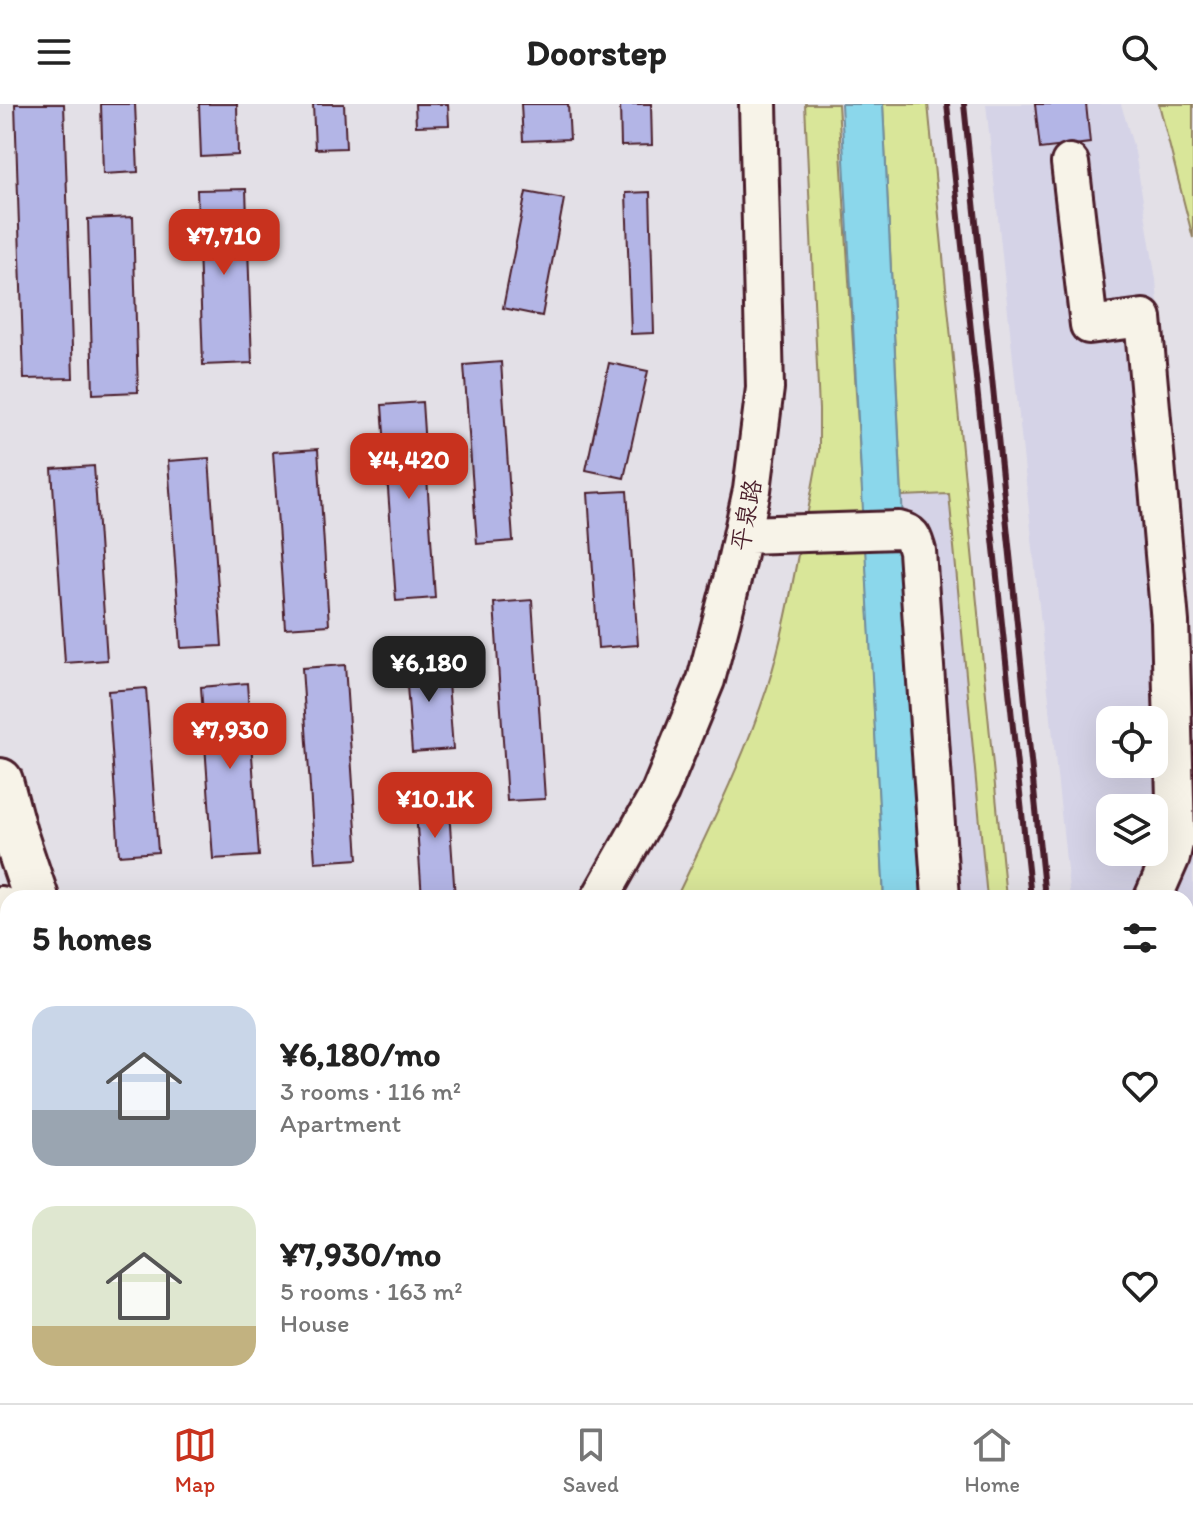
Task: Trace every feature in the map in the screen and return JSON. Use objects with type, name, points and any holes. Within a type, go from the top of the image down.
[{"type":"main road","points":[[0,781],[33,890]]},
{"type":"street","name":"平泉路","points":[[605,890],[660,792],[706,680],[752,490],[765,388],[758,104]]},
{"type":"street","points":[[1070,163],[1089,325],[1143,318],[1170,622],[1176,834],[1171,857],[1157,890]]},
{"type":"street","points":[[742,535],[899,530],[908,532],[914,539],[940,890]]},
{"type":"shaded area","points":[[986,104],[1121,104],[1135,152],[1156,280],[1183,591],[1193,890],[1069,890]]},
{"type":"shaded area","points":[[949,493],[986,890],[921,890],[902,496]]},
{"type":"green space","points":[[805,104],[838,104],[864,520],[806,522],[819,451],[819,410]]},
{"type":"green space","points":[[883,104],[928,104],[1005,890],[986,890],[949,494],[902,496]]},
{"type":"green space","points":[[1159,104],[1193,104],[1193,238]]},
{"type":"green space","points":[[865,539],[884,890],[680,890],[758,715],[782,635],[800,544]]},
{"type":"water","points":[[841,104],[883,104],[921,890],[884,890]]},
{"type":"building","points":[[15,104],[64,104],[73,378],[24,379]]},
{"type":"building","points":[[101,104],[135,104],[138,172],[103,174]]},
{"type":"building","points":[[199,104],[237,104],[238,155],[201,157]]},
{"type":"building","points":[[313,104],[344,104],[346,148],[315,149]]},
{"type":"building","points":[[415,104],[448,104],[449,125],[416,126]]},
{"type":"building","points":[[521,104],[568,104],[570,139],[523,141]]},
{"type":"building","points":[[620,104],[651,104],[652,145],[621,146]]},
{"type":"building","points":[[1035,104],[1086,104],[1090,143],[1040,149]]},
{"type":"building","points":[[246,189],[252,363],[203,365],[197,190]]},
{"type":"building","points":[[526,192],[564,199],[542,316],[503,308]]},
{"type":"building","points":[[650,192],[654,333],[631,334],[626,193]]},
{"type":"building","points":[[133,217],[138,392],[93,394],[88,219]]},
{"type":"building","points":[[501,362],[513,541],[477,544],[464,365]]},
{"type":"building","points":[[609,363],[648,371],[624,478],[586,470]]},
{"type":"building","points":[[422,402],[435,598],[396,601],[382,405]]},
{"type":"building","points":[[318,449],[329,625],[285,628],[273,452]]},
{"type":"building","points":[[209,458],[222,646],[181,648],[168,461]]},
{"type":"building","points":[[94,466],[107,660],[65,663],[52,469]]},
{"type":"building","points":[[627,491],[638,645],[598,648],[588,493]]},
{"type":"building","points":[[532,600],[545,799],[507,801],[494,603]]},
{"type":"building","points":[[446,656],[453,749],[412,752],[405,659]]},
{"type":"building","points":[[345,665],[358,859],[315,862],[302,668]]},
{"type":"building","points":[[247,683],[259,856],[213,859],[201,687]]},
{"type":"building","points":[[146,688],[158,852],[119,855],[108,691]]},
{"type":"building","points":[[447,781],[454,890],[421,890],[414,783]]},
{"type":"railway","points":[[947,104],[1030,890]]},
{"type":"railway","points":[[964,104],[1044,890]]}]
